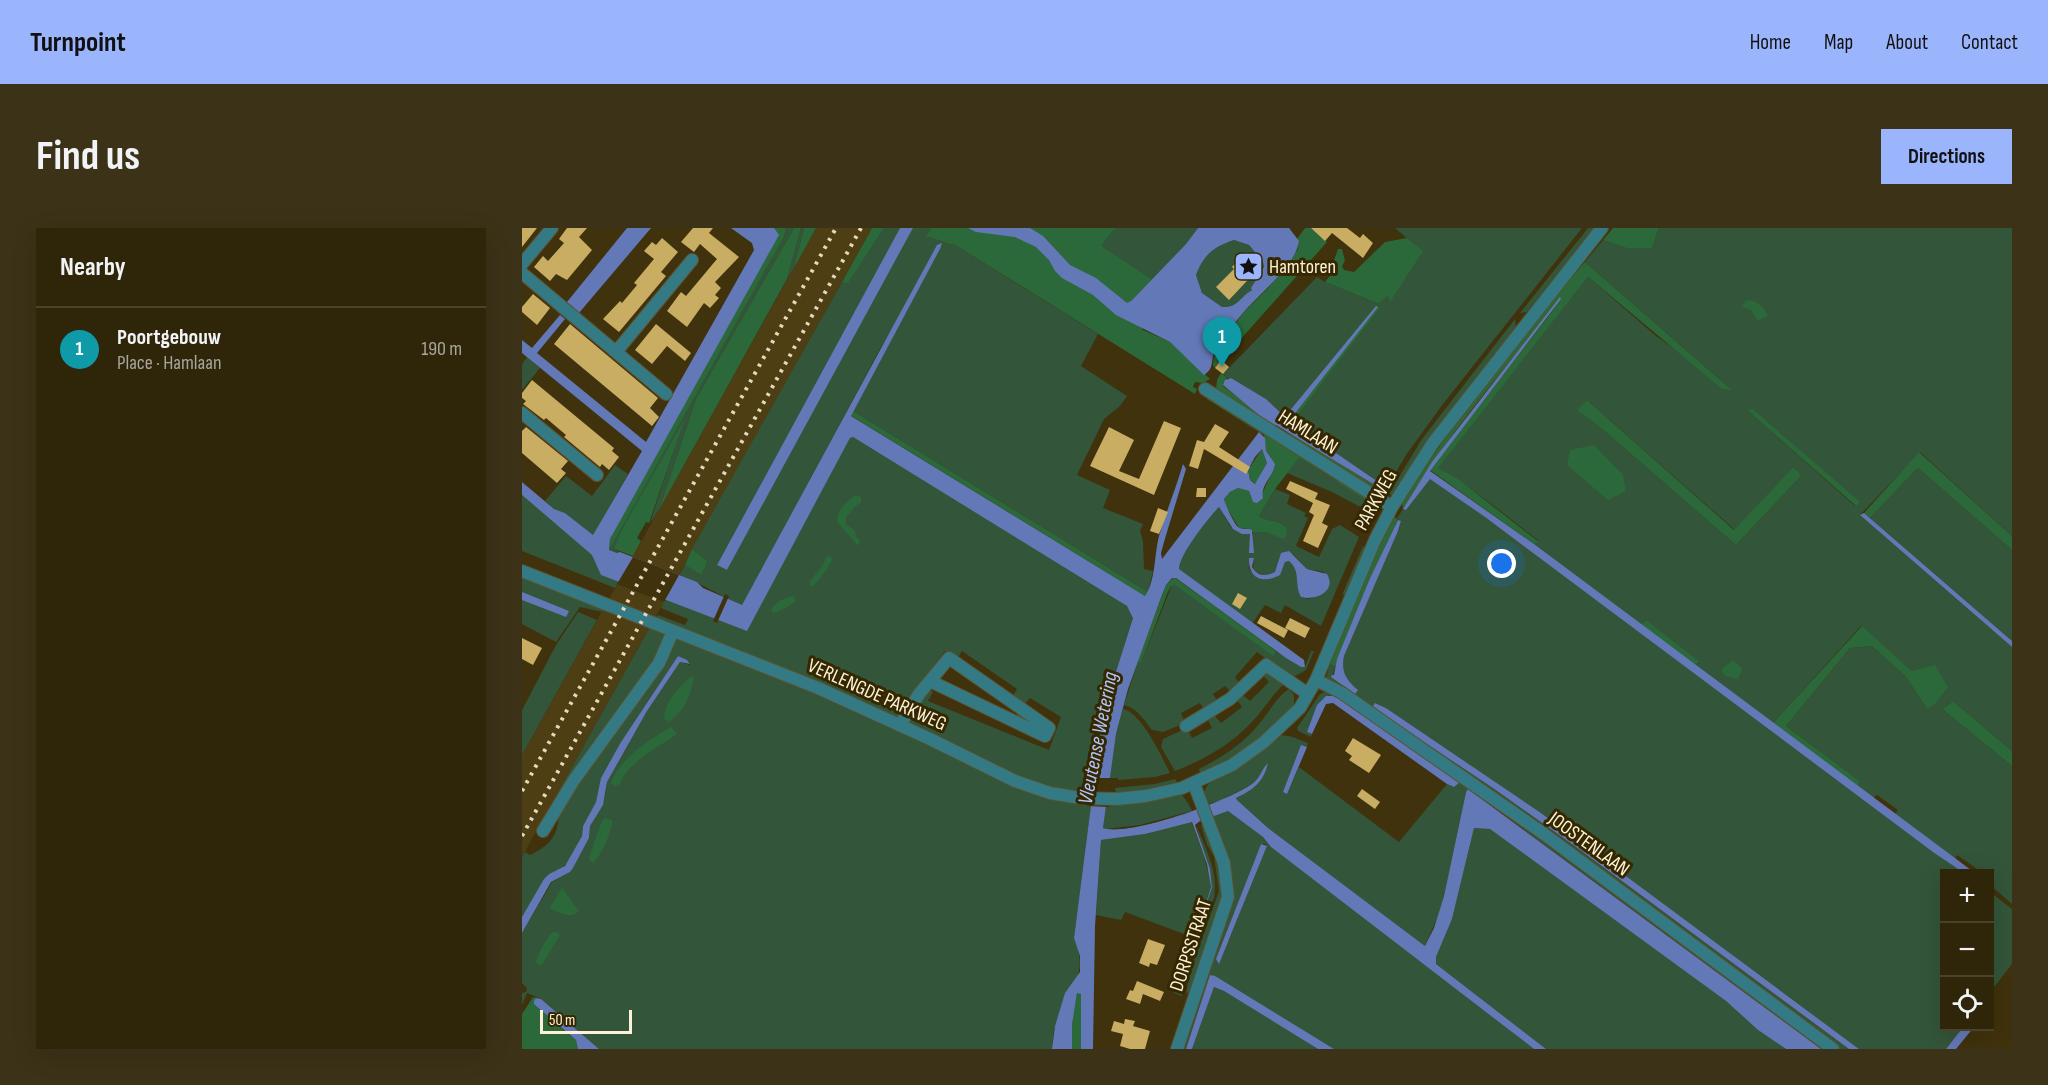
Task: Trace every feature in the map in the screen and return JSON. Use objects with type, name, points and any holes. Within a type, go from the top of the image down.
[{"type":"street","points":[[522,264],[552,228]]},
{"type":"street","name":"PARKWEG","points":[[1194,784],[1232,765],[1264,742],[1300,708],[1316,680],[1375,540],[1392,507],[1432,443],[1602,228]]},
{"type":"street","points":[[616,352],[692,260]]},
{"type":"street","points":[[522,273],[666,394]]},
{"type":"street","name":"HAMLAAN","points":[[1205,389],[1392,507]]},
{"type":"street","points":[[522,412],[597,475]]},
{"type":"street","name":"VERLENGDE PARKWEG","points":[[522,571],[818,688],[1015,781],[1050,793],[1080,798],[1117,799],[1152,795],[1194,784]]},
{"type":"street","points":[[543,831],[574,780],[659,663],[673,631]]},
{"type":"street","points":[[900,725],[907,712],[930,681],[949,658],[1049,728],[1045,736],[930,681]]},
{"type":"street","points":[[1186,726],[1225,703],[1266,665],[1308,694]]},
{"type":"street","name":"JOOSTENLAAN","points":[[1316,680],[1342,693],[1544,834],[1833,1049]]},
{"type":"street","name":"DORPSSTRAAT","points":[[1177,1049],[1228,897],[1224,863],[1194,784]]},
{"type":"shaded area","points":[[816,228],[872,228],[522,857],[522,755]]},
{"type":"green space","points":[[774,228],[786,228],[784,237],[609,550],[610,539],[615,529],[778,236]]},
{"type":"green space","points":[[786,228],[794,228],[696,399],[659,510],[650,523],[683,422],[622,529],[615,550],[620,552],[609,550],[784,237]]},
{"type":"green space","points":[[794,228],[801,228],[787,279],[659,510],[696,399]]},
{"type":"green space","points":[[801,228],[804,228],[794,268],[787,279]]},
{"type":"green space","points":[[804,228],[816,228],[794,268]]},
{"type":"green space","points":[[872,228],[884,228],[848,283],[842,282]]},
{"type":"green space","points":[[884,228],[900,228],[717,565],[727,570],[913,228],[931,228],[927,237],[955,245],[1098,334],[1081,366],[1127,396],[1120,406],[1104,419],[1077,475],[1110,490],[1103,508],[1143,524],[1140,531],[1143,541],[1144,569],[1153,571],[1148,592],[853,411],[940,249],[880,349],[742,606],[679,575],[685,565],[701,575],[708,561],[692,549],[842,282],[848,282]]},
{"type":"green space","points":[[931,228],[1115,228],[1101,246],[1152,279],[1129,303],[1143,330],[1170,342],[1210,379],[1203,383],[1195,382],[1193,387],[1197,389],[1195,394],[955,245],[926,237]]},
{"type":"green space","points":[[1115,228],[1198,228],[1186,244],[1152,279],[1100,246]]},
{"type":"green space","points":[[1305,228],[1311,228],[1327,242],[1215,368],[1213,365],[1215,350],[1244,312],[1284,268],[1298,249],[1297,239]]},
{"type":"green space","points":[[1395,228],[1582,228],[1443,404],[1406,455],[1386,489],[1372,477],[1291,424],[1380,308],[1377,306],[1287,414],[1281,413],[1266,399],[1223,374],[1317,277],[1379,304],[1388,294],[1390,301],[1422,251]]},
{"type":"green space","points":[[1588,228],[1595,228],[1527,312],[1520,313]]},
{"type":"green space","points":[[1613,228],[1659,228],[1652,248],[1626,248],[1603,240]]},
{"type":"green space","points":[[1659,228],[2012,228],[2012,536],[1920,452],[1860,515],[2012,647],[2012,751],[1953,701],[1942,709],[2012,766],[2012,904],[1994,888],[1994,869],[1977,869],[1957,855],[1955,859],[1895,814],[1898,810],[1877,795],[1873,798],[1858,787],[1860,781],[1786,726],[1850,648],[1872,646],[1906,677],[1927,709],[1912,671],[1861,626],[1773,723],[1696,665],[1700,663],[1647,622],[1640,624],[1534,544],[1539,541],[1502,512],[1464,484],[1437,468],[1588,277],[1656,336],[1731,389],[1585,262],[1603,240],[1626,248],[1652,248]],"holes":[[[1587,400],[1735,530],[1793,467],[1802,475],[1736,545],[1578,410]],[[1752,408],[1859,502],[1855,506],[1749,412]]]},
{"type":"green space","points":[[1407,238],[1423,251],[1390,302],[1388,295],[1379,304],[1325,282],[1338,266],[1334,260],[1338,249],[1342,249],[1345,261],[1342,266],[1344,270],[1354,272],[1385,242]]},
{"type":"green space","points":[[1234,240],[1249,245],[1263,262],[1264,267],[1258,281],[1248,294],[1236,304],[1222,307],[1202,293],[1196,275],[1202,262],[1210,253]]},
{"type":"green space","points":[[1585,262],[1732,390],[1722,389],[1588,277],[1438,468],[1458,479],[1539,542],[1534,544],[1430,470],[1561,300],[1458,428],[1403,509],[1402,503],[1466,409],[1536,319]]},
{"type":"green space","points":[[1747,300],[1760,305],[1768,316],[1758,321],[1751,310],[1741,306]]},
{"type":"green space","points":[[1377,306],[1380,308],[1291,424],[1289,419]]},
{"type":"green space","points":[[1515,319],[1516,327],[1435,431],[1394,494],[1388,495],[1422,439]]},
{"type":"green space","points":[[527,357],[540,368],[522,390],[522,364]]},
{"type":"green space","points":[[1221,373],[1227,378],[1223,386],[1261,415],[1265,421],[1302,440],[1374,485],[1378,487],[1381,484],[1386,489],[1382,495],[1230,403],[1216,390],[1217,380]]},
{"type":"green space","points":[[1208,398],[1337,479],[1299,458],[1275,489],[1259,516],[1287,528],[1283,539],[1266,532],[1253,532],[1239,528],[1225,505],[1224,499],[1238,488],[1249,491],[1253,502],[1262,494],[1275,466],[1266,451],[1264,435]]},
{"type":"green space","points":[[1587,400],[1734,530],[1793,467],[1802,475],[1736,545],[1601,428],[1577,410]]},
{"type":"green space","points":[[1752,408],[1860,502],[1856,506],[1748,411]]},
{"type":"green space","points":[[853,411],[1148,592],[1145,596],[850,415]]},
{"type":"green space","points":[[685,418],[649,523],[646,522],[637,538],[641,541],[633,556],[614,549],[622,529]]},
{"type":"green space","points":[[853,437],[1111,595],[1125,605],[1132,614],[1133,618],[1107,700],[1100,735],[1074,938],[1079,951],[1078,974],[1055,1026],[1052,1049],[599,1049],[541,999],[527,993],[522,1005],[522,993],[526,992],[527,988],[522,983],[522,933],[552,882],[573,868],[589,838],[590,826],[605,797],[607,782],[647,711],[680,662],[690,665],[690,663],[678,656],[621,742],[596,802],[583,826],[582,836],[567,863],[549,874],[522,917],[522,857],[525,852],[530,855],[538,851],[553,837],[558,824],[559,808],[675,640],[679,640],[684,628],[656,617],[658,615],[685,625],[688,619],[661,608],[665,599],[747,630],[850,438]],"holes":[[[945,651],[957,659],[962,651],[1017,689],[1012,697],[1024,705],[1030,698],[1061,717],[1049,750],[928,701],[933,692],[920,685]]]},
{"type":"green space","points":[[1594,445],[1623,475],[1626,491],[1608,500],[1567,465],[1570,450]]},
{"type":"green space","points":[[1262,449],[1267,463],[1256,484],[1250,480],[1248,470]]},
{"type":"green space","points":[[1919,452],[2012,536],[2012,550],[1918,468],[1870,518],[1864,513]]},
{"type":"green space","points":[[1299,457],[1376,506],[1366,527],[1357,524],[1362,508],[1332,492],[1287,473]]},
{"type":"green space","points":[[615,465],[628,474],[593,536],[565,513],[554,509],[545,501],[566,476],[592,496]]},
{"type":"green space","points":[[1918,468],[2012,550],[2012,641],[1870,518]]},
{"type":"green space","points":[[1430,478],[1959,869],[1940,869],[1940,1031],[1961,1031],[1946,1049],[1859,1049],[1541,813],[1386,708],[1375,703],[1572,844],[1849,1049],[1838,1049],[1326,679],[1330,663],[1335,667],[1333,675],[1358,690],[1345,675],[1344,656],[1398,531],[1401,522],[1397,518],[1403,509],[1406,510]]},
{"type":"green space","points":[[1338,479],[1378,504],[1374,505],[1337,482]]},
{"type":"green space","points":[[1275,489],[1290,495],[1287,504],[1306,513],[1304,516],[1308,518],[1296,546],[1319,557],[1332,529],[1340,525],[1359,537],[1321,626],[1285,605],[1281,613],[1265,605],[1252,624],[1179,569],[1189,546],[1219,507],[1231,527],[1250,534],[1250,553],[1253,532],[1266,532],[1283,538],[1287,528],[1259,516]],"holes":[[[1293,554],[1307,569],[1324,572],[1320,595],[1308,599],[1301,597],[1295,570],[1290,561],[1285,562],[1279,575],[1257,578],[1249,569],[1249,558],[1254,558],[1253,570],[1262,574],[1277,571],[1280,556]]]},
{"type":"green space","points":[[522,495],[593,555],[601,574],[619,581],[615,588],[522,551]]},
{"type":"green space","points":[[856,495],[861,497],[861,503],[854,507],[846,517],[846,524],[855,531],[856,537],[860,540],[858,546],[837,522],[843,507]]},
{"type":"green space","points":[[1394,516],[1398,520],[1370,578],[1335,667],[1330,663],[1363,581]]},
{"type":"green space","points":[[1363,546],[1366,551],[1347,593],[1342,595]]},
{"type":"green space","points":[[692,549],[708,561],[701,575],[685,565]]},
{"type":"green space","points":[[830,556],[832,560],[813,587],[810,581],[823,565],[826,557]]},
{"type":"green space","points":[[522,577],[604,608],[602,612],[580,607],[556,642],[522,624]]},
{"type":"green space","points":[[1174,577],[1276,651],[1273,656],[1175,585],[1171,586],[1167,594],[1141,663],[1138,661],[1166,585]]},
{"type":"green space","points":[[1172,585],[1177,585],[1273,655],[1276,651],[1301,667],[1305,667],[1311,651],[1314,651],[1306,670],[1292,678],[1257,652],[1235,677],[1240,684],[1231,692],[1225,686],[1213,694],[1218,702],[1204,710],[1200,703],[1181,713],[1185,723],[1163,732],[1152,730],[1143,718],[1124,705],[1138,661],[1141,663]]},
{"type":"green space","points":[[795,597],[795,602],[775,613],[772,612],[771,609],[779,601]]},
{"type":"green space","points":[[578,612],[597,620],[522,755],[522,710],[556,645]]},
{"type":"green space","points":[[1647,621],[1700,662],[1696,665],[1640,624]]},
{"type":"green space","points":[[1862,626],[1912,671],[1935,665],[1948,687],[1935,704],[1927,709],[1906,677],[1872,646],[1850,648],[1786,726],[1860,781],[1858,787],[1773,723]]},
{"type":"green space","points":[[650,627],[665,635],[661,654],[545,821],[543,819]]},
{"type":"green space","points":[[1733,660],[1742,669],[1738,679],[1725,676],[1721,670]]},
{"type":"green space","points":[[1267,672],[1284,684],[1255,719],[1224,746],[1175,771],[1161,747],[1163,739],[1187,728],[1192,738],[1212,728],[1208,720],[1215,716],[1221,723],[1242,707],[1237,700],[1243,695],[1250,701],[1269,682],[1263,675]]},
{"type":"green space","points":[[691,677],[694,678],[686,703],[669,722],[664,719],[667,706],[677,690]]},
{"type":"green space","points":[[1289,689],[1294,695],[1294,705],[1275,727],[1239,753],[1200,773],[1199,769],[1246,738],[1263,720],[1280,696]]},
{"type":"green space","points":[[1327,691],[1483,793],[1829,1049],[1821,1049],[1469,789],[1466,792],[1444,896],[1425,946],[1268,828],[1237,800],[1236,798],[1248,792],[1261,780],[1268,763],[1255,783],[1209,804],[1204,792],[1208,784],[1257,755],[1282,735],[1308,743],[1288,793],[1299,767],[1399,842],[1447,784],[1454,787],[1329,695],[1307,732],[1312,734],[1311,737],[1298,731],[1297,728],[1320,694]]},
{"type":"green space","points":[[1953,701],[2012,751],[2012,766],[1942,709]]},
{"type":"green space","points":[[1123,709],[1130,712],[1144,726],[1170,773],[1155,777],[1118,780],[1118,778],[1109,778],[1116,734]]},
{"type":"green space","points":[[671,727],[677,734],[630,768],[620,784],[615,786],[611,783],[620,766],[628,758]]},
{"type":"green space","points":[[1175,779],[1177,782],[1148,789],[1116,793],[1115,788],[1155,784]]},
{"type":"green space","points":[[1182,795],[1192,811],[1140,825],[1105,829],[1103,827],[1106,807]]},
{"type":"green space","points":[[1228,811],[1263,837],[1271,847],[1534,1049],[1334,1049],[1211,975],[1186,1049],[1182,1049],[1233,900],[1227,855],[1213,816]],"holes":[[[1261,844],[1267,846],[1229,940],[1224,940]]]},
{"type":"green space","points":[[605,818],[612,820],[611,830],[603,849],[593,863],[589,857]]},
{"type":"green space","points":[[1191,821],[1204,856],[1196,824],[1210,860],[1215,888],[1214,898],[1188,967],[1182,996],[1174,993],[1173,989],[1196,933],[1193,933],[1192,937],[1125,912],[1121,920],[1096,915],[1101,840],[1145,834]],"holes":[[[1209,877],[1212,888],[1199,921],[1211,887]]]},
{"type":"green space","points":[[1201,825],[1203,825],[1218,865],[1222,897],[1189,992],[1186,994],[1190,972],[1219,891],[1214,856],[1207,845]]},
{"type":"green space","points":[[1474,828],[1490,829],[1726,1001],[1758,1030],[1786,1049],[1546,1049],[1436,964],[1436,957],[1452,919]]},
{"type":"green space","points":[[562,888],[579,911],[576,914],[565,914],[551,909],[550,907]]},
{"type":"green space","points":[[1994,895],[2012,909],[2012,964],[1994,987]]},
{"type":"green space","points":[[553,932],[560,935],[542,965],[537,964],[541,949]]},
{"type":"green space","points":[[1214,987],[1224,991],[1318,1049],[1192,1049]]},
{"type":"green space","points":[[1077,993],[1081,993],[1081,1049],[1072,1049],[1072,1025]]},
{"type":"green space","points":[[533,997],[538,998],[536,998],[549,1018],[576,1040],[578,1049],[522,1049],[522,1014]]},
{"type":"water","points":[[627,228],[651,228],[579,313],[567,302]]},
{"type":"water","points":[[731,228],[774,228],[779,235],[610,539],[609,550],[620,552],[697,582],[703,588],[742,605],[937,245],[942,243],[851,416],[1145,596],[1153,575],[1159,536],[1183,464],[1186,469],[1161,553],[1162,559],[1259,432],[1265,438],[1266,451],[1275,464],[1263,489],[1263,498],[1257,503],[1253,502],[1249,491],[1238,488],[1224,499],[1236,525],[1252,530],[1254,553],[1249,553],[1250,534],[1242,534],[1233,529],[1219,507],[1189,546],[1179,569],[1304,660],[1305,667],[1286,658],[1176,578],[1172,578],[1162,595],[1128,689],[1116,734],[1103,828],[1116,829],[1156,823],[1201,808],[1252,784],[1268,763],[1261,780],[1248,792],[1236,798],[1237,800],[1268,828],[1425,946],[1434,928],[1444,896],[1468,789],[1821,1049],[1786,1049],[1758,1030],[1726,1001],[1490,829],[1474,828],[1452,919],[1436,957],[1436,964],[1546,1049],[1534,1049],[1271,847],[1263,837],[1228,811],[1195,825],[1210,869],[1212,888],[1200,921],[1211,887],[1207,864],[1192,822],[1145,834],[1101,840],[1095,926],[1093,1049],[1081,1049],[1081,994],[1077,993],[1072,1025],[1072,1049],[1052,1049],[1055,1026],[1065,993],[1080,972],[1080,956],[1074,938],[1100,735],[1107,700],[1133,618],[1127,606],[853,437],[850,438],[747,631],[601,575],[592,555],[522,495],[522,482],[554,509],[565,513],[593,535],[642,451],[522,353],[522,340],[532,348],[560,315],[565,319],[537,353],[646,442],[754,250],[752,243]],"holes":[[[1262,449],[1267,463],[1255,484],[1250,480],[1248,470]]]},
{"type":"water","points":[[900,228],[913,228],[727,570],[717,565]]},
{"type":"water","points":[[968,228],[1030,228],[1043,236],[1070,265],[1096,278],[1127,303],[1186,244],[1198,228],[1289,228],[1299,241],[1297,250],[1284,269],[1224,336],[1215,351],[1210,370],[1204,375],[1170,342],[1116,315],[1093,295],[1062,278],[1036,247],[1015,237],[976,232]],"holes":[[[1234,240],[1249,245],[1263,262],[1264,267],[1251,288],[1252,290],[1236,304],[1222,307],[1202,293],[1196,275],[1199,268],[1210,252],[1221,245]]]},
{"type":"water","points":[[1560,297],[1561,299],[1430,471],[1534,544],[1970,869],[1958,869],[1933,852],[1485,517],[1430,479],[1406,510],[1403,509],[1432,462]]},
{"type":"water","points":[[1376,306],[1378,307],[1289,421],[1380,483],[1378,487],[1276,425],[1271,425],[1223,385],[1225,380],[1231,378],[1266,399],[1281,413],[1287,414]]},
{"type":"water","points":[[1864,513],[2012,641],[2012,647],[1860,515]]},
{"type":"water","points":[[1398,520],[1401,521],[1398,531],[1344,656],[1344,671],[1350,683],[1358,690],[1355,694],[1331,677],[1334,675],[1337,659],[1370,578]]},
{"type":"water","points":[[1289,551],[1307,569],[1327,574],[1329,585],[1327,590],[1318,596],[1301,597],[1295,569],[1289,561],[1285,562],[1280,575],[1274,578],[1258,578],[1251,571],[1249,558],[1254,558],[1252,567],[1257,573],[1268,574],[1275,572],[1281,553]]},
{"type":"water","points":[[522,592],[569,611],[566,617],[522,600]]},
{"type":"water","points":[[678,656],[690,664],[680,662],[647,711],[607,782],[603,805],[590,826],[589,838],[573,868],[551,882],[522,933],[522,917],[544,879],[565,866],[582,836],[583,826],[596,802],[601,778],[621,742]]},
{"type":"water","points":[[1326,696],[1336,696],[1460,782],[1454,787],[1447,784],[1333,703],[1326,704],[1312,734],[1307,732],[1317,705]]},
{"type":"water","points":[[1375,703],[1386,708],[1541,813],[1859,1049],[1849,1049],[1572,844],[1385,716],[1373,706]]},
{"type":"water","points":[[1301,745],[1307,747],[1287,794],[1283,792]]},
{"type":"water","points":[[1261,844],[1267,846],[1219,964],[1216,959]]},
{"type":"water","points":[[1210,975],[1334,1049],[1318,1049],[1214,987],[1192,1049],[1186,1049]]},
{"type":"water","points":[[536,998],[541,999],[599,1049],[578,1049],[576,1040],[534,1004]]},
{"type":"water","points":[[1960,1031],[1971,1031],[1956,1049],[1946,1049]]},
{"type":"pier","points":[[633,557],[679,575],[664,602],[617,584]]},
{"type":"pier","points":[[725,594],[729,596],[717,623],[713,621]]},
{"type":"pier","points":[[1091,778],[1112,778],[1109,807],[1087,806]]},
{"type":"building","points":[[522,228],[537,228],[522,247]]},
{"type":"building","points":[[567,228],[587,228],[579,237],[592,250],[567,280],[556,274],[550,281],[534,267],[543,256],[548,261],[564,243],[559,239]]},
{"type":"building","points":[[693,228],[713,228],[709,233],[739,257],[715,282],[721,288],[715,295],[719,298],[710,308],[704,303],[687,327],[667,311],[681,292],[686,296],[717,259],[700,244],[694,252],[681,242]]},
{"type":"building","points":[[1311,228],[1347,228],[1360,238],[1363,234],[1373,243],[1363,258],[1332,233],[1325,241]]},
{"type":"building","points":[[662,238],[678,252],[661,272],[666,276],[619,332],[603,319],[620,301],[622,303],[637,285],[634,283],[654,259],[644,251],[652,242],[656,245]]},
{"type":"building","points":[[1246,252],[1260,267],[1229,300],[1216,287],[1234,269],[1232,267]]},
{"type":"building","points":[[533,294],[550,308],[537,325],[522,312],[522,307]]},
{"type":"building","points":[[570,324],[658,398],[650,408],[659,417],[652,426],[554,344]]},
{"type":"building","points":[[656,324],[691,353],[685,361],[667,346],[652,364],[635,350]]},
{"type":"building","points":[[1221,360],[1229,367],[1223,374],[1215,368]]},
{"type":"building","points":[[532,380],[614,448],[612,451],[619,457],[609,470],[602,464],[600,467],[564,437],[566,435],[546,418],[544,420],[523,404],[526,401],[522,398],[522,393]]},
{"type":"building","points":[[1164,421],[1181,428],[1154,495],[1090,466],[1109,427],[1134,440],[1119,471],[1139,479]]},
{"type":"building","points":[[1215,424],[1229,432],[1219,447],[1250,467],[1246,474],[1204,449],[1198,469],[1189,466],[1197,440],[1204,442]]},
{"type":"building","points":[[526,427],[568,461],[561,469],[566,473],[557,483],[522,453],[522,431]]},
{"type":"building","points":[[1290,481],[1318,493],[1315,499],[1330,505],[1322,523],[1328,526],[1318,548],[1303,541],[1314,515],[1309,512],[1313,503],[1286,489]]},
{"type":"building","points":[[1197,488],[1206,488],[1206,497],[1196,497]]},
{"type":"building","points":[[1158,508],[1168,512],[1159,534],[1150,531]]},
{"type":"building","points":[[1238,593],[1247,598],[1240,609],[1232,604]]},
{"type":"building","points":[[1261,616],[1288,630],[1284,638],[1257,623]]},
{"type":"building","points":[[1290,618],[1310,628],[1305,638],[1285,628]]},
{"type":"building","points":[[522,638],[542,648],[533,665],[522,659]]},
{"type":"building","points":[[1353,738],[1381,755],[1369,773],[1349,760],[1352,756],[1345,751]]},
{"type":"building","points":[[1362,789],[1380,802],[1375,809],[1357,796]]},
{"type":"building","points":[[1148,939],[1165,945],[1157,965],[1150,963],[1149,967],[1139,963]]},
{"type":"building","points":[[1137,981],[1164,992],[1160,1001],[1143,994],[1140,1004],[1126,999],[1130,990],[1133,991]]},
{"type":"building","points":[[1125,1019],[1135,1021],[1133,1026],[1150,1031],[1145,1049],[1120,1046],[1123,1034],[1111,1031],[1114,1021],[1124,1024]]},
{"type":"railway","points":[[522,791],[836,228]]},
{"type":"railway","points":[[522,836],[861,228]]},
{"type":"place","name":"Hamtoren","points":[[1248,267]]},
{"type":"place","name":"Poortgebouw","points":[[1222,367]]},
{"type":"water label","name":"Vleutense Wetering","points":[[1098,738]]}]
